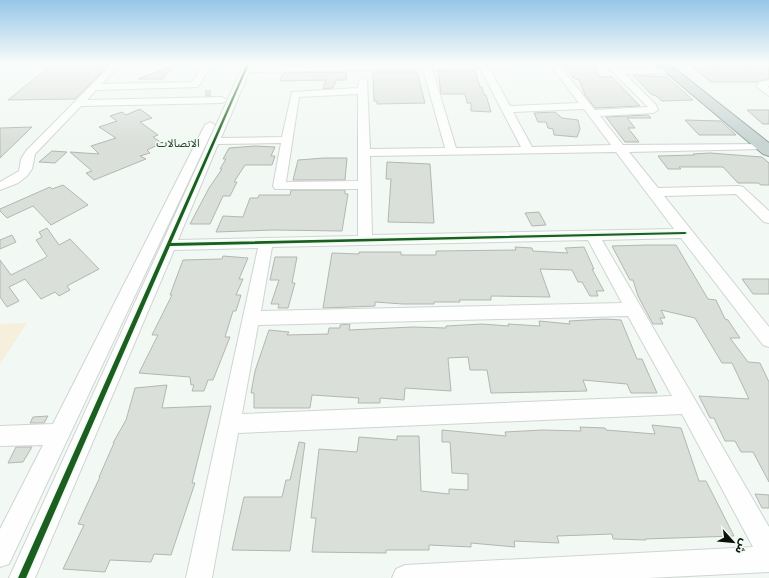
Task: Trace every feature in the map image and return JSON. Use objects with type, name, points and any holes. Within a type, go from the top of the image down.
[{"type":"highway","points":[[704,91],[767,145]]},
{"type":"street","points":[[0,186],[22,175],[25,171],[26,160],[30,153],[89,91]]},
{"type":"street","points":[[0,555],[60,434],[212,98],[219,91]]},
{"type":"street","points":[[22,578],[214,141],[234,91]]},
{"type":"street","points":[[365,185],[279,186],[295,94],[364,91],[364,153],[365,185],[365,240]]},
{"type":"street","points":[[434,91],[451,151]]},
{"type":"street","points":[[497,91],[528,150]]},
{"type":"street","points":[[575,91],[769,340]]},
{"type":"street","points":[[506,108],[653,110],[635,91]]},
{"type":"street","points":[[80,100],[212,98]]},
{"type":"street","points":[[214,141],[287,140]]},
{"type":"street","points":[[364,153],[767,145]]},
{"type":"street","points":[[654,192],[740,190],[769,219]]},
{"type":"street","points":[[168,245],[685,233]]},
{"type":"street","points":[[592,235],[769,551]]},
{"type":"street","points":[[199,578],[266,243]]},
{"type":"street","points":[[251,318],[633,309]]},
{"type":"street","points":[[230,424],[687,405]]},
{"type":"street","points":[[0,436],[60,434]]},
{"type":"street","points":[[405,578],[769,559]]},
{"type":"shaded area","points":[[27,323],[0,364],[0,324]]},
{"type":"building","points":[[19,91],[83,91],[75,99],[8,100]]},
{"type":"building","points":[[374,91],[422,91],[425,103],[377,104],[377,101],[374,101]]},
{"type":"building","points":[[441,91],[483,91],[484,95],[486,95],[491,112],[471,111],[471,103],[467,103],[465,94],[441,94]]},
{"type":"building","points":[[583,91],[625,91],[640,106],[595,108]]},
{"type":"building","points":[[648,91],[683,91],[693,100],[662,101],[655,95],[652,95]]},
{"type":"building","points":[[140,109],[152,118],[140,122],[158,135],[153,137],[162,143],[147,150],[150,153],[140,156],[146,159],[94,180],[86,173],[92,171],[70,152],[99,154],[91,146],[116,138],[99,127],[117,121],[110,116],[122,112],[126,115]]},
{"type":"building","points":[[747,110],[769,110],[769,124],[763,124]]},
{"type":"building","points":[[555,112],[562,118],[578,120],[580,129],[577,137],[554,135],[553,129],[548,128],[546,122],[538,122],[534,113]]},
{"type":"building","points":[[648,115],[651,118],[627,118],[635,128],[628,128],[639,142],[625,142],[606,117]]},
{"type":"building","points":[[685,120],[721,121],[736,135],[699,135]]},
{"type":"building","points":[[32,127],[0,158],[0,128]]},
{"type":"building","points":[[255,146],[275,147],[271,156],[275,156],[272,165],[245,165],[234,182],[237,182],[230,196],[223,196],[210,224],[190,224],[209,188],[222,169],[220,169],[226,159],[223,159],[229,148]]},
{"type":"building","points":[[52,151],[67,152],[55,163],[39,162]]},
{"type":"building","points":[[710,153],[762,157],[769,163],[769,185],[761,185],[758,183],[738,183],[723,167],[679,167],[681,169],[668,169],[658,156]]},
{"type":"building","points":[[347,158],[345,180],[293,180],[298,160]]},
{"type":"building","points":[[387,162],[430,164],[434,223],[388,222],[391,179],[386,179]]},
{"type":"building","points":[[63,185],[88,205],[51,225],[33,206],[7,218],[0,211],[0,209],[50,187],[52,189]]},
{"type":"building","points":[[291,190],[345,190],[345,194],[348,194],[342,231],[274,230],[216,232],[223,216],[243,217],[250,198],[258,198],[259,195],[290,195]]},
{"type":"building","points":[[539,212],[546,225],[532,226],[525,213]]},
{"type":"building","points":[[47,228],[59,245],[70,239],[99,269],[67,286],[70,290],[59,296],[55,292],[41,299],[25,279],[9,287],[19,301],[7,307],[0,297],[0,260],[11,275],[45,258],[47,256],[36,240],[42,237],[39,232]]},
{"type":"building","points":[[12,235],[16,242],[0,249],[0,240]]},
{"type":"building","points":[[676,245],[708,299],[716,300],[725,319],[728,320],[740,338],[730,338],[748,362],[760,363],[769,382],[769,482],[753,452],[741,452],[735,441],[725,441],[714,418],[710,418],[699,396],[749,399],[732,363],[722,363],[695,318],[661,310],[665,318],[660,318],[663,324],[653,324],[638,296],[633,280],[630,280],[612,246]]},
{"type":"building","points":[[515,247],[532,248],[533,251],[568,253],[565,248],[584,247],[594,269],[592,269],[604,291],[596,291],[598,296],[590,296],[582,282],[578,282],[572,270],[540,269],[550,297],[491,296],[491,300],[459,300],[460,302],[434,302],[434,304],[375,302],[375,306],[323,308],[332,253],[359,254],[359,252],[401,252],[401,255],[436,255],[436,251],[516,250]]},
{"type":"building","points":[[223,256],[248,258],[239,279],[243,279],[236,295],[241,295],[236,311],[233,311],[225,337],[230,337],[213,380],[208,380],[204,391],[192,391],[194,385],[191,385],[190,377],[139,373],[158,335],[152,335],[172,295],[170,295],[183,260],[222,259]]},
{"type":"building","points":[[275,257],[297,257],[292,283],[295,283],[288,308],[278,308],[279,304],[271,304],[279,280],[270,280]]},
{"type":"building","points":[[742,279],[769,279],[769,294],[753,294]]},
{"type":"building","points":[[605,319],[621,320],[637,359],[642,359],[657,393],[631,393],[627,384],[583,380],[587,391],[491,393],[487,370],[470,370],[468,357],[448,358],[451,391],[405,388],[404,400],[380,398],[380,403],[358,403],[359,398],[312,395],[310,408],[254,408],[254,393],[251,393],[255,371],[269,330],[289,332],[287,335],[328,334],[329,328],[340,328],[340,325],[350,324],[349,330],[413,327],[446,328],[446,326],[482,324],[540,326],[539,321],[570,324],[569,321]]},
{"type":"building","points":[[167,385],[162,408],[211,406],[192,483],[195,483],[171,555],[154,554],[151,562],[110,560],[105,572],[63,569],[84,525],[78,524],[100,477],[113,443],[126,420],[135,388]]},
{"type":"building","points":[[48,416],[44,423],[30,423],[33,417]]},
{"type":"building","points":[[652,425],[681,428],[699,481],[706,481],[734,536],[645,539],[646,540],[613,539],[612,534],[557,536],[559,543],[514,541],[515,547],[471,543],[471,547],[429,545],[429,550],[386,550],[386,553],[312,552],[316,518],[311,518],[319,449],[357,452],[359,437],[397,440],[397,436],[419,436],[421,491],[449,494],[449,489],[468,490],[468,474],[452,473],[450,442],[442,442],[442,430],[506,436],[505,432],[543,430],[581,431],[580,427],[605,428],[606,430],[655,434]]},
{"type":"building","points":[[299,442],[305,443],[290,551],[232,550],[244,497],[282,497],[286,480],[290,480]]},
{"type":"building","points":[[16,447],[32,447],[23,462],[8,463]]},
{"type":"building","points":[[755,494],[769,495],[769,508],[762,508]]},
{"type":"tunnel","points":[[205,95],[211,95]]},
{"type":"cycle path","points":[[22,578],[236,91]]},
{"type":"cycle path","points":[[168,245],[685,233]]},
{"type":"district","name":"الاتصالات","points":[[178,143]]}]
